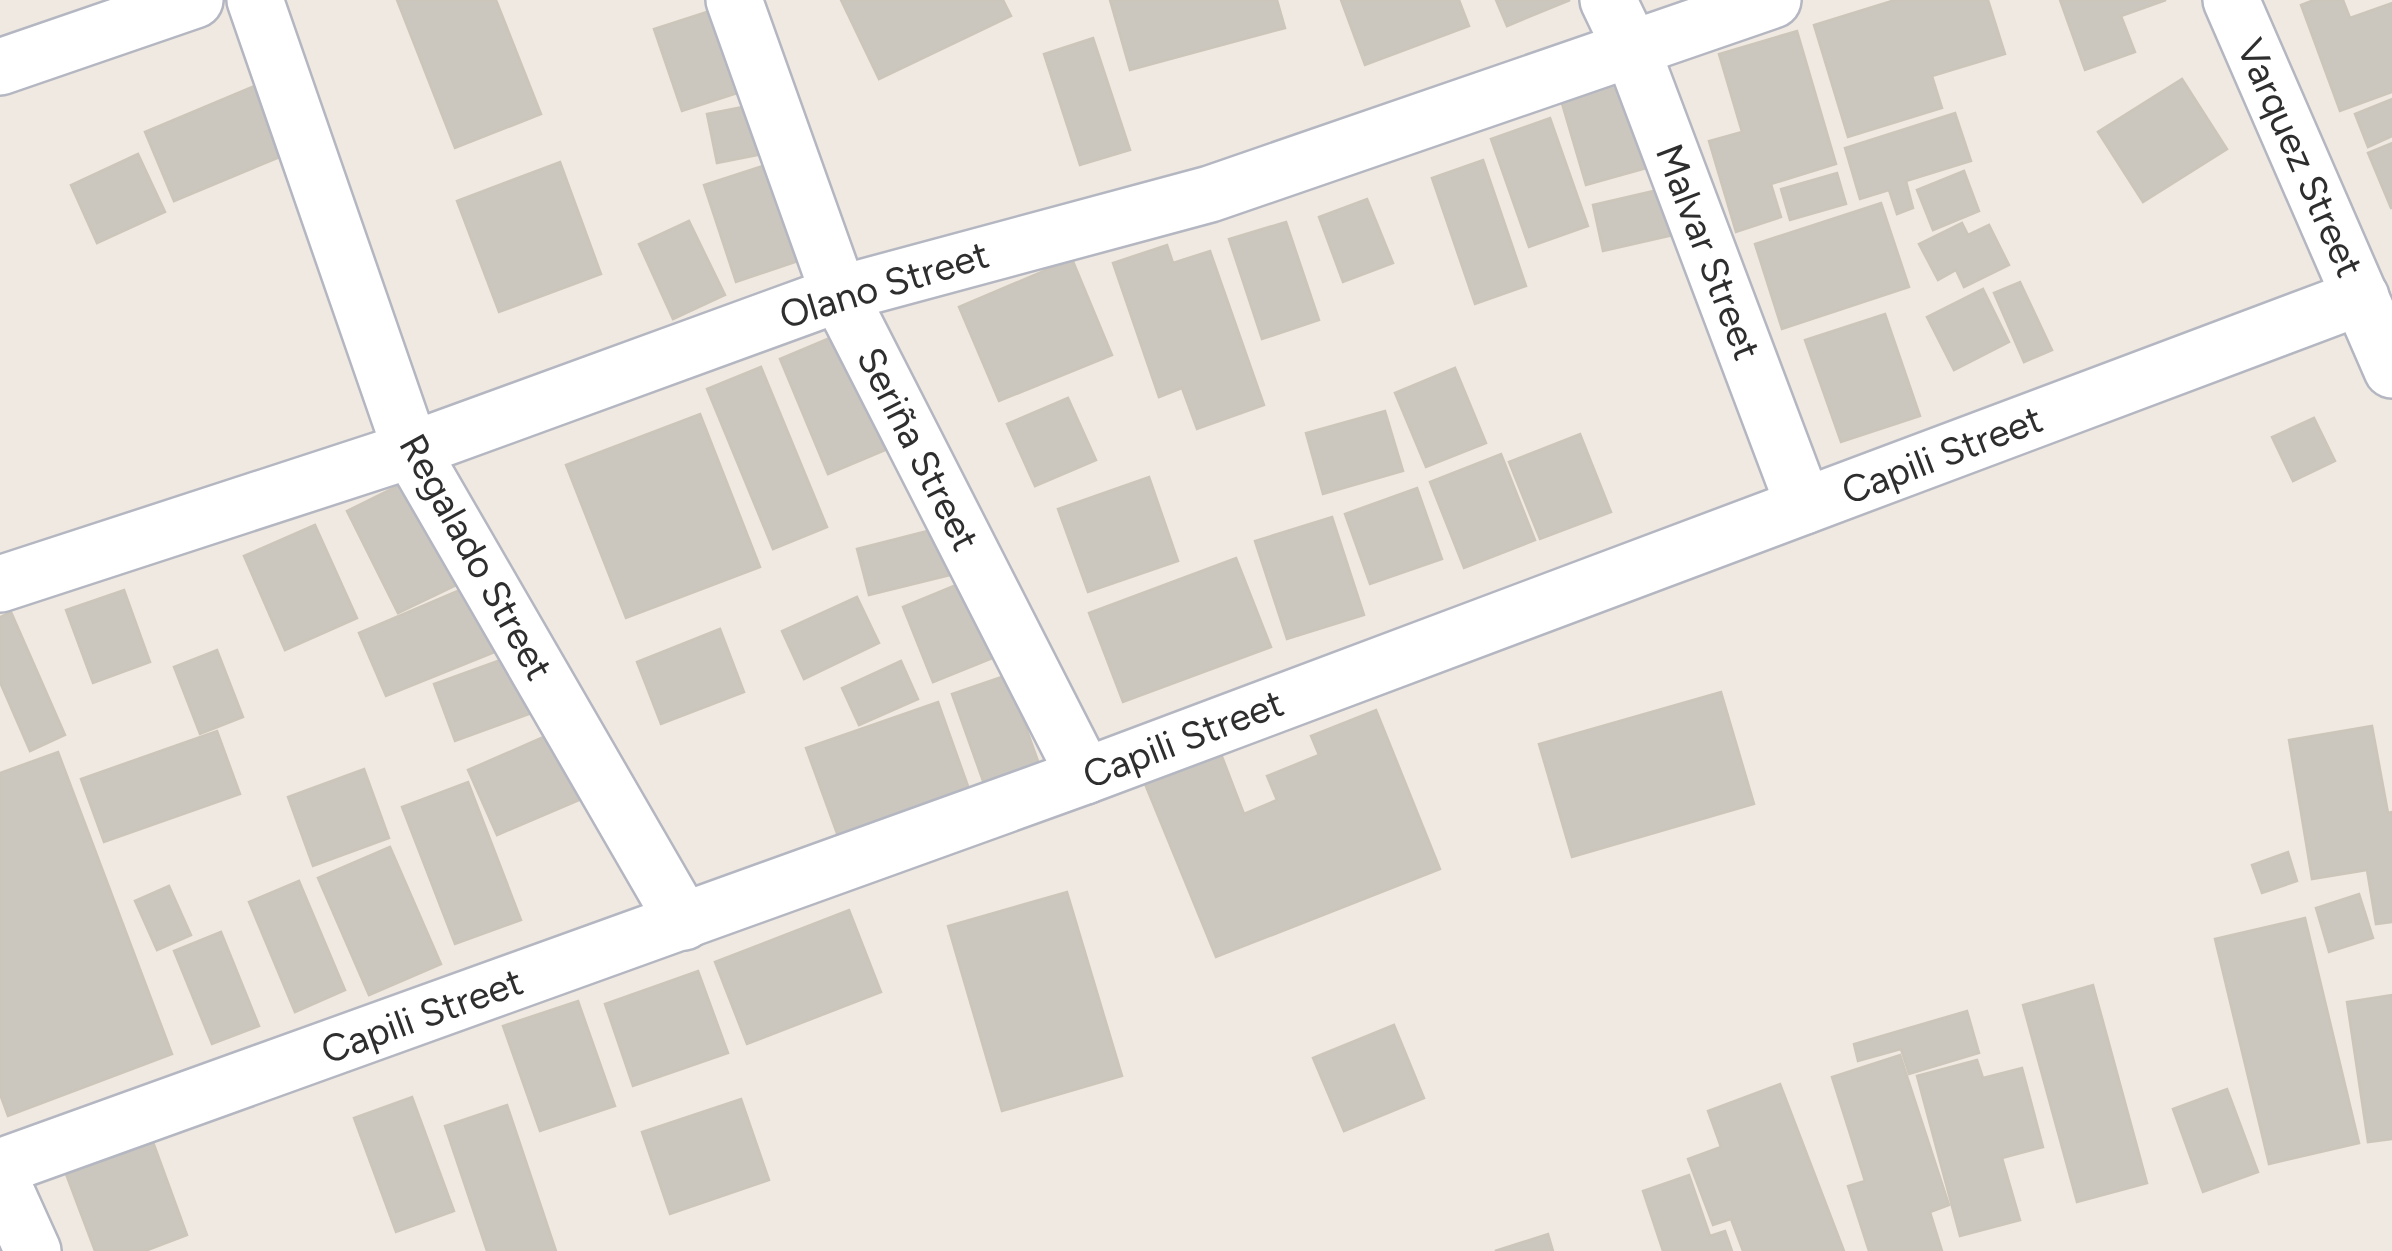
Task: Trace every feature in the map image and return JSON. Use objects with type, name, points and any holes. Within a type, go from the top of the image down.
[{"type":"street","points":[[0,67],[196,0]]},
{"type":"street","name":"Regalado Street","points":[[256,0],[411,450],[684,922]]},
{"type":"street","name":"Seriña Street","points":[[734,0],[839,294],[1084,776]]},
{"type":"street","name":"Malvar Street","points":[[1608,0],[1632,50],[1804,506]]},
{"type":"street","name":"Olano Street","points":[[0,584],[411,450],[839,294],[1210,194],[1773,0]]},
{"type":"street","name":"Varquez Street","points":[[2232,0],[2392,370]]},
{"type":"street","name":"Capili Street","points":[[0,1167],[1084,776],[2361,297]]},
{"type":"street","points":[[0,1178],[34,1251]]},
{"type":"building","points":[[397,0],[496,0],[541,114],[455,148]]},
{"type":"building","points":[[841,0],[1003,0],[1011,16],[879,79]]},
{"type":"building","points":[[1110,0],[1277,0],[1285,28],[1130,70]]},
{"type":"building","points":[[1341,0],[1459,0],[1469,26],[1365,65]]},
{"type":"building","points":[[1496,0],[1570,0],[1507,26]]},
{"type":"building","points":[[1895,0],[1988,0],[2005,54],[1932,76],[1942,108],[1848,137],[1814,25]]},
{"type":"building","points":[[2060,0],[2166,0],[2121,16],[2135,52],[2085,70]]},
{"type":"building","points":[[2314,0],[2343,0],[2350,18],[2392,3],[2392,92],[2340,111],[2301,5]]},
{"type":"building","points":[[722,7],[750,89],[682,111],[654,29]]},
{"type":"building","points":[[1797,31],[1836,164],[1771,184],[1781,217],[1736,232],[1709,141],[1742,132],[1719,54]]},
{"type":"building","points":[[1093,38],[1130,150],[1080,165],[1044,54]]},
{"type":"building","points":[[2182,79],[2227,149],[2143,202],[2098,132]]},
{"type":"building","points":[[269,80],[299,149],[174,201],[145,132]]},
{"type":"building","points":[[1622,82],[1647,168],[1586,185],[1561,100]]},
{"type":"building","points":[[2392,99],[2392,136],[2368,147],[2355,114]]},
{"type":"building","points":[[758,104],[768,153],[717,163],[707,114]]},
{"type":"building","points":[[1955,113],[1971,161],[1906,181],[1913,208],[1897,214],[1889,190],[1860,199],[1845,148]]},
{"type":"building","points":[[1550,118],[1588,226],[1529,247],[1491,139]]},
{"type":"building","points":[[2392,143],[2392,208],[2391,208],[2368,153]]},
{"type":"building","points":[[138,154],[165,212],[97,243],[71,185]]},
{"type":"building","points":[[781,160],[813,256],[736,282],[704,185]]},
{"type":"building","points":[[1483,160],[1526,286],[1475,304],[1432,178]]},
{"type":"building","points":[[560,162],[601,274],[499,312],[457,201]]},
{"type":"building","points":[[1964,171],[1979,211],[1933,230],[1917,190]]},
{"type":"building","points":[[1837,173],[1846,204],[1790,220],[1781,189]]},
{"type":"building","points":[[1662,189],[1673,235],[1603,251],[1593,205]]},
{"type":"building","points":[[1367,199],[1393,263],[1343,282],[1319,217]]},
{"type":"building","points":[[1881,203],[1909,287],[1782,329],[1755,244]]},
{"type":"building","points":[[689,221],[725,295],[673,319],[639,244]]},
{"type":"building","points":[[1286,222],[1319,320],[1262,339],[1229,239]]},
{"type":"building","points":[[1962,223],[1968,235],[1989,225],[2009,265],[1964,287],[1956,270],[1938,280],[1919,244]]},
{"type":"building","points":[[1167,245],[1173,263],[1210,251],[1264,405],[1197,429],[1182,388],[1159,397],[1113,263]]},
{"type":"building","points":[[1072,259],[1112,355],[999,401],[959,307]]},
{"type":"building","points":[[2020,282],[2052,350],[2024,362],[1994,293]]},
{"type":"building","points":[[1983,289],[2009,342],[1954,370],[1927,317]]},
{"type":"building","points":[[1885,314],[1920,416],[1841,442],[1805,340]]},
{"type":"building","points":[[849,330],[897,445],[828,474],[780,359]]},
{"type":"building","points":[[761,367],[827,527],[773,549],[707,389]]},
{"type":"building","points":[[1455,368],[1486,443],[1426,467],[1395,393]]},
{"type":"building","points":[[1068,398],[1096,460],[1035,486],[1007,424]]},
{"type":"building","points":[[1385,411],[1403,471],[1323,494],[1306,433]]},
{"type":"building","points":[[700,414],[760,567],[626,618],[566,465]]},
{"type":"building","points":[[2314,418],[2335,461],[2293,481],[2272,437]]},
{"type":"building","points":[[1580,434],[1611,512],[1540,539],[1509,462]]},
{"type":"building","points":[[1501,454],[1535,540],[1464,568],[1430,482]]},
{"type":"building","points":[[416,477],[467,580],[398,613],[347,511]]},
{"type":"building","points":[[1149,477],[1178,561],[1088,592],[1058,509]]},
{"type":"building","points":[[1417,488],[1442,559],[1370,584],[1345,514]]},
{"type":"building","points":[[1332,517],[1364,615],[1287,639],[1255,541]]},
{"type":"building","points":[[315,525],[357,618],[285,650],[244,556]]},
{"type":"building","points":[[943,527],[954,574],[869,595],[857,549]]},
{"type":"building","points":[[1236,558],[1271,647],[1123,702],[1089,613]]},
{"type":"building","points":[[966,581],[995,657],[933,682],[903,607]]},
{"type":"building","points":[[479,582],[507,647],[386,696],[359,633]]},
{"type":"building","points":[[124,590],[150,662],[93,683],[66,610]]},
{"type":"building","points":[[857,597],[879,643],[804,679],[782,631]]},
{"type":"building","points":[[11,612],[65,735],[30,751],[0,682],[0,617]]},
{"type":"building","points":[[720,629],[744,692],[661,724],[637,662]]},
{"type":"building","points":[[217,650],[243,717],[200,734],[174,667]]},
{"type":"building","points":[[520,653],[540,710],[455,741],[434,684]]},
{"type":"building","points":[[901,661],[918,699],[859,725],[842,688]]},
{"type":"building","points":[[1007,675],[1043,775],[988,795],[952,694]]},
{"type":"building","points":[[1721,692],[1754,804],[1572,857],[1539,744]]},
{"type":"building","points":[[938,702],[974,803],[843,850],[806,748]]},
{"type":"building","points":[[1376,710],[1440,869],[1216,957],[1145,784],[1221,754],[1244,814],[1277,800],[1267,776],[1319,755],[1311,736]]},
{"type":"building","points":[[2372,726],[2388,813],[2392,812],[2392,922],[2376,924],[2367,870],[2312,879],[2289,740]]},
{"type":"building","points":[[564,728],[593,794],[497,835],[468,770]]},
{"type":"building","points":[[217,731],[240,794],[104,842],[81,779]]},
{"type":"building","points":[[58,752],[172,1054],[8,1116],[0,1094],[0,773]]},
{"type":"building","points":[[364,769],[389,838],[313,866],[288,797]]},
{"type":"building","points":[[468,782],[521,920],[455,944],[402,807]]},
{"type":"building","points":[[390,847],[441,964],[369,995],[318,878]]},
{"type":"building","points":[[2288,852],[2297,881],[2262,893],[2252,865]]},
{"type":"building","points":[[299,881],[345,990],[295,1012],[249,902]]},
{"type":"building","points":[[169,886],[191,935],[157,950],[135,901]]},
{"type":"building","points":[[1067,892],[1122,1076],[1002,1111],[948,926]]},
{"type":"building","points":[[2359,894],[2373,938],[2329,952],[2316,908]]},
{"type":"building","points":[[849,910],[881,992],[747,1044],[715,962]]},
{"type":"building","points":[[2305,918],[2359,1143],[2269,1164],[2215,939]]},
{"type":"building","points":[[221,932],[259,1026],[212,1044],[174,951]]},
{"type":"building","points":[[698,971],[728,1053],[633,1086],[605,1004]]},
{"type":"building","points":[[2093,985],[2147,1183],[2077,1202],[2023,1005]]},
{"type":"building","points":[[2392,995],[2392,1139],[2368,1142],[2347,1002]]},
{"type":"building","points":[[578,1001],[615,1106],[540,1131],[503,1026]]},
{"type":"building","points":[[1967,1011],[1979,1053],[1909,1074],[1901,1049],[1858,1061],[1854,1044]]},
{"type":"building","points":[[1394,1025],[1424,1098],[1344,1131],[1313,1058]]},
{"type":"building","points":[[1900,1055],[1949,1205],[1930,1212],[1942,1251],[1869,1251],[1848,1186],[1865,1181],[1832,1077]]},
{"type":"building","points":[[1977,1060],[1983,1078],[2022,1068],[2043,1147],[2002,1158],[2020,1220],[1960,1236],[1917,1076]]},
{"type":"building","points":[[1780,1084],[1844,1251],[1743,1251],[1731,1219],[1713,1225],[1688,1159],[1721,1147],[1708,1111]]},
{"type":"building","points":[[2227,1089],[2258,1172],[2203,1192],[2173,1109]]},
{"type":"building","points":[[412,1097],[454,1211],[396,1232],[354,1118]]},
{"type":"building","points":[[741,1099],[769,1180],[670,1214],[642,1132]]},
{"type":"building","points":[[507,1105],[556,1251],[487,1251],[445,1126]]},
{"type":"building","points":[[153,1142],[187,1235],[145,1251],[95,1251],[66,1174]]},
{"type":"building","points":[[1689,1175],[1710,1236],[1725,1231],[1732,1251],[1663,1251],[1643,1191]]},
{"type":"building","points":[[1548,1234],[1553,1251],[1495,1251]]}]
